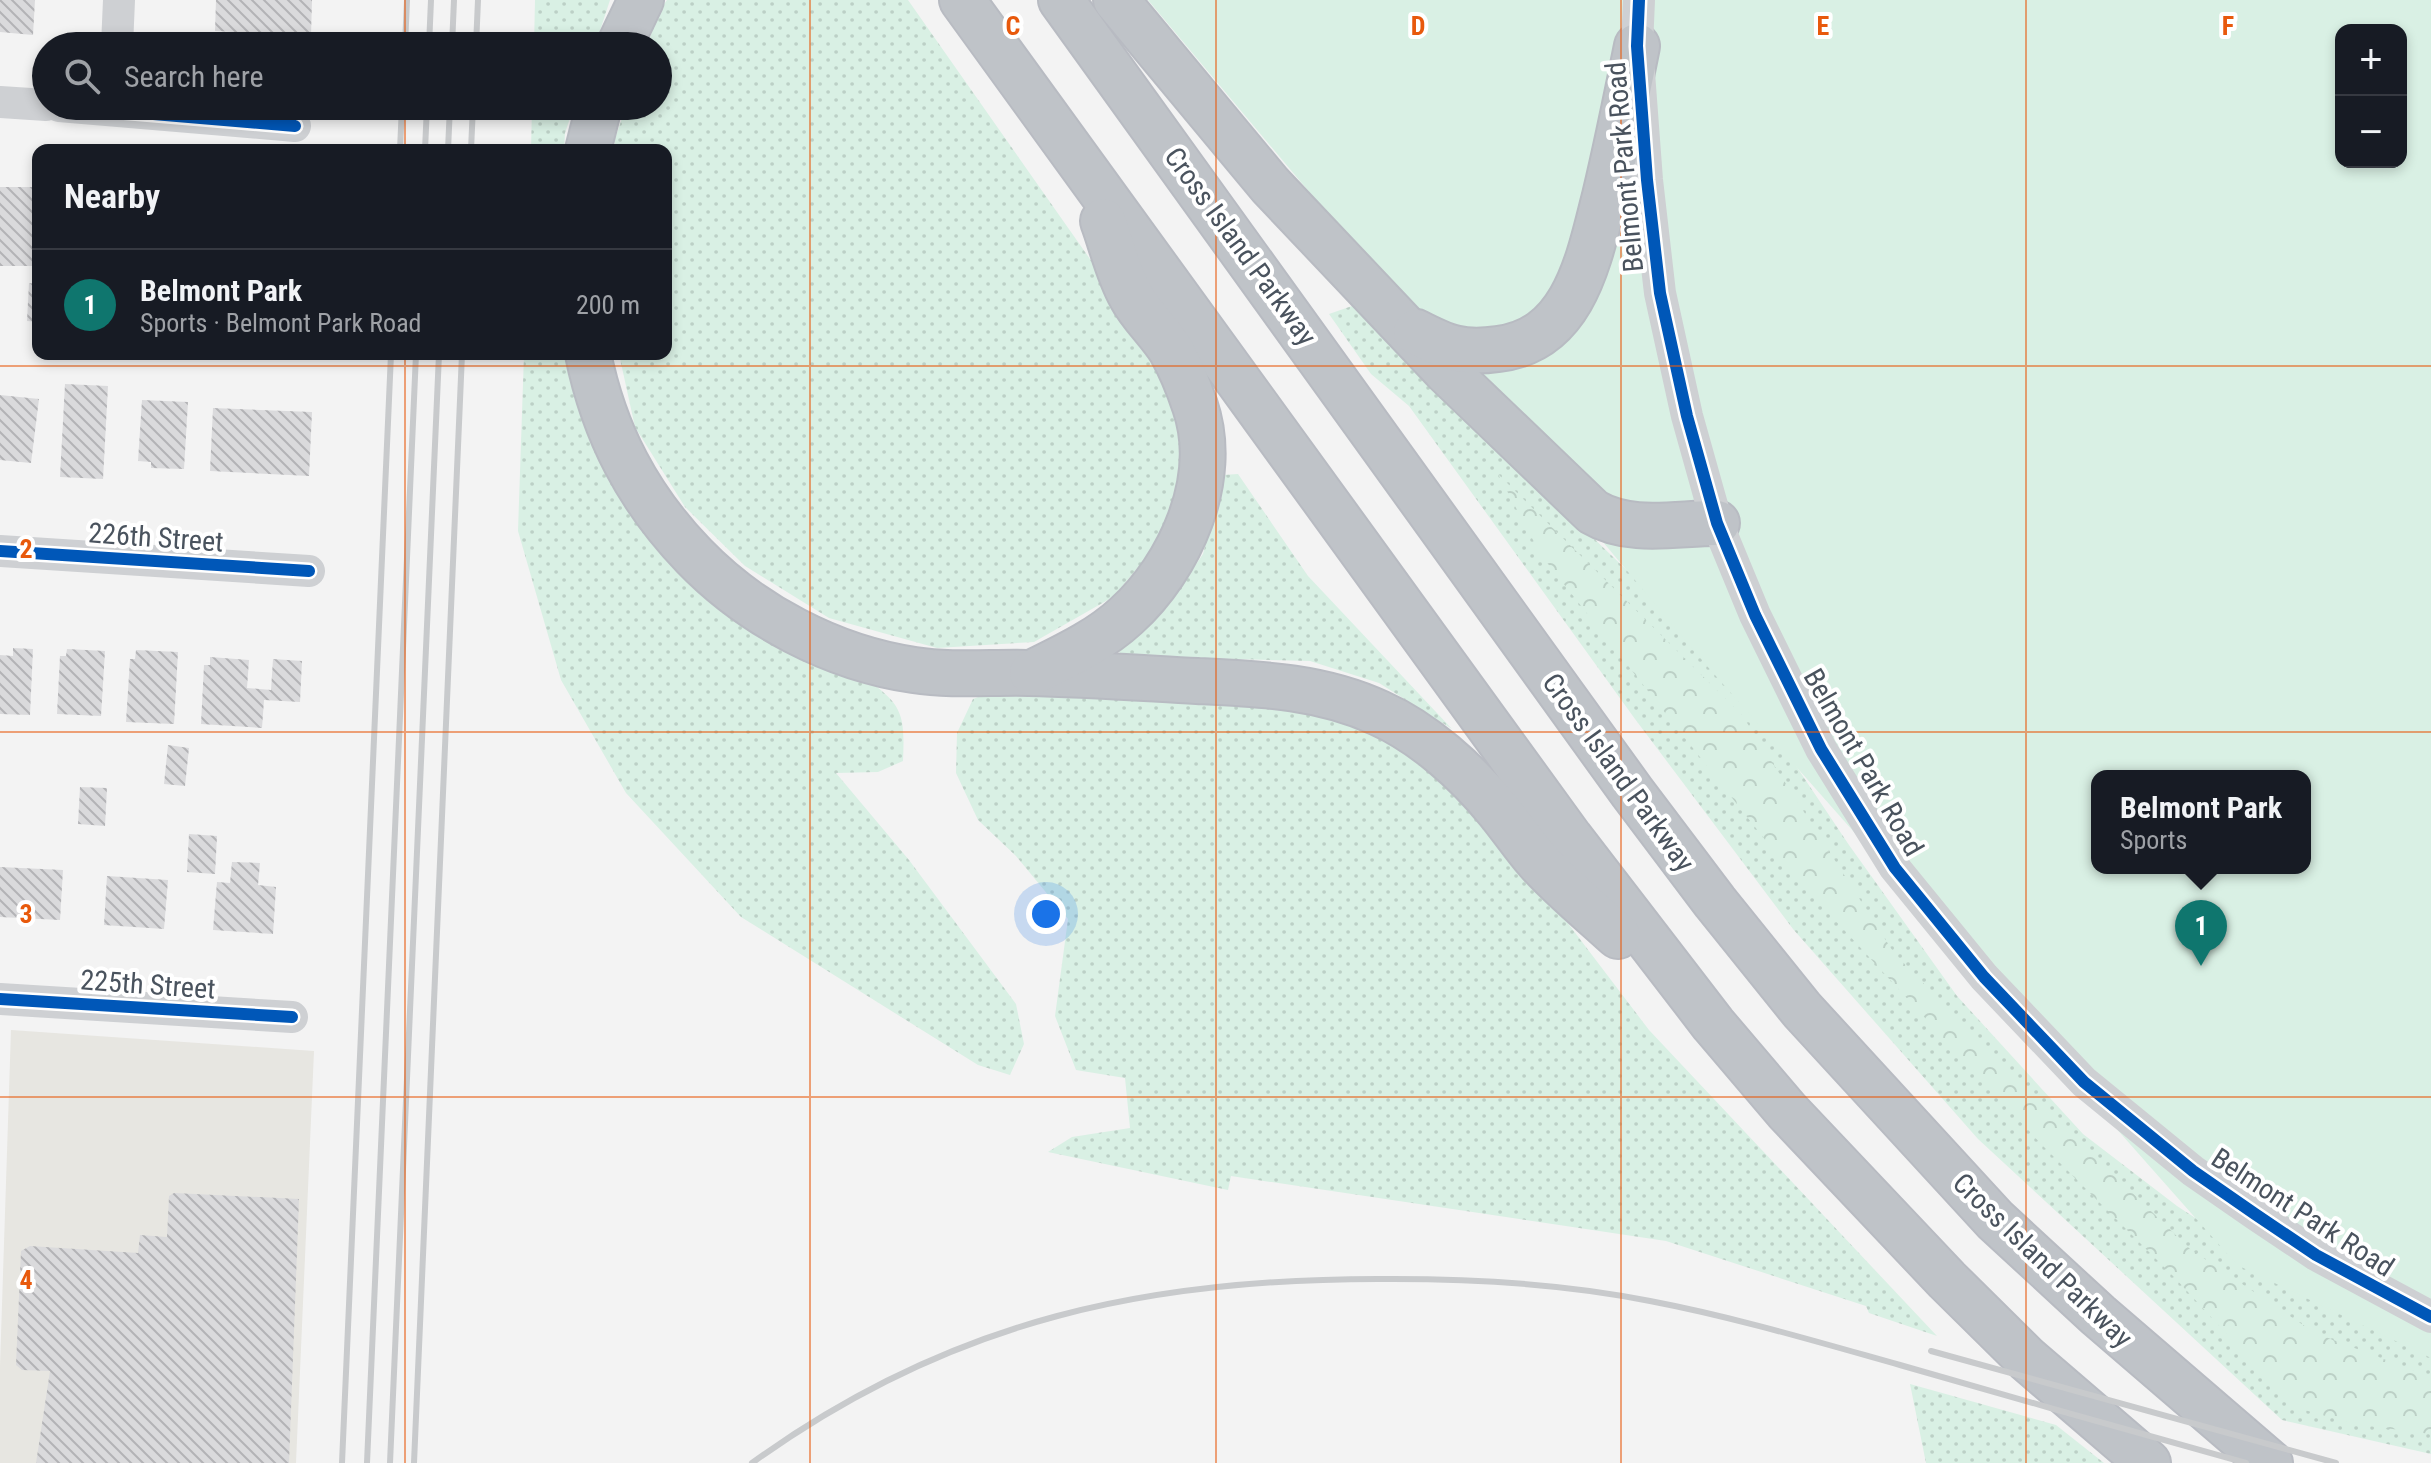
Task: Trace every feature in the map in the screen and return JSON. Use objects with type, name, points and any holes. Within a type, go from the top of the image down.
[{"type":"highway","points":[[626,32],[641,0]]},
{"type":"highway","points":[[962,0],[1570,838],[1713,1024],[1787,1111],[1947,1280],[2027,1359],[2148,1463]]},
{"type":"highway","name":"Cross Island Parkway","points":[[1061,0],[1632,792],[1802,1010],[1995,1220],[2098,1315],[2270,1463]]},
{"type":"highway","points":[[1116,0],[1270,185],[1446,371],[1593,512],[1609,521],[1627,525],[1717,523]]},
{"type":"highway","points":[[1407,327],[1444,347],[1465,352],[1508,348],[1550,328],[1576,291],[1585,270],[1617,147],[1637,46]]},
{"type":"highway","points":[[590,144],[596,120]]},
{"type":"highway","points":[[1031,673],[1102,635],[1126,617],[1151,590],[1184,534],[1201,478],[1196,407],[1171,350],[1130,295],[1086,173]]},
{"type":"highway","points":[[589,360],[610,432],[657,511],[713,575],[777,621],[814,639],[883,663],[914,670],[1293,687],[1324,693],[1381,713],[1440,752],[1467,777],[1497,808],[1539,862],[1713,1024]]},
{"type":"street","points":[[118,32],[119,0]]},
{"type":"street","name":"Belmont Park Road","points":[[1639,0],[1637,46],[1647,180],[1660,293],[1687,416],[1717,523],[1755,615],[1821,749],[1895,868],[1984,977],[2084,1082],[2193,1171],[2316,1255],[2431,1317]]},
{"type":"street","points":[[0,102],[32,104]]},
{"type":"street","points":[[235,120],[295,126]]},
{"type":"street","name":"226th Street","points":[[0,551],[309,571]]},
{"type":"street","name":"225th Street","points":[[0,999],[292,1017]]},
{"type":"shaded area","points":[[11,1030],[314,1051],[296,1463],[0,1463],[0,1366]]},
{"type":"green space","points":[[535,0],[610,0],[600,32],[534,32]]},
{"type":"green space","points":[[667,0],[908,0],[1149,343],[1179,411],[1181,475],[1163,538],[1113,597],[1034,642],[937,648],[829,618],[745,566],[685,507],[635,427],[620,360],[672,360],[672,144],[615,144],[621,120],[672,120],[672,32],[652,32],[659,11]]},
{"type":"green space","points":[[1148,0],[2431,0],[2431,1358],[2237,1265],[1707,666]]},
{"type":"green space","points":[[532,120],[569,120],[564,144],[531,144]]},
{"type":"green space","points":[[1352,306],[1688,629],[1772,730],[1849,845],[1957,996],[2083,1134],[2177,1206],[2283,1275],[2431,1347],[2431,1454],[2282,1420],[1978,1139],[1793,929],[1635,719],[1409,406],[1371,374],[1329,314]]},
{"type":"green space","points":[[524,360],[573,360],[594,442],[894,703],[902,721],[903,761],[878,772],[836,773],[909,860],[1016,1004],[1024,1044],[1010,1075],[978,1065],[741,917],[626,793],[561,680],[518,531]]},
{"type":"green space","points":[[1238,474],[1308,576],[1452,729],[1379,683],[1310,661],[1125,656],[1119,652],[1166,608],[1203,554],[1223,475]]},
{"type":"green space","points":[[1498,474],[1742,715],[1894,953],[2036,1099],[2190,1249],[2315,1333],[2431,1377],[2431,1434],[2354,1424],[2294,1407],[2175,1278],[2042,1145],[1788,869],[1541,555]]},
{"type":"green space","points":[[989,693],[1319,708],[1393,740],[1475,801],[1649,1030],[1937,1336],[1869,1313],[1866,1306],[1666,1241],[1231,1176],[1228,1190],[1048,1152],[1072,1137],[1130,1128],[1125,1078],[1076,1070],[1055,1016],[1068,919],[1016,856],[978,820],[956,773],[957,733],[973,699]]},
{"type":"green space","points":[[1910,1384],[2056,1425],[2104,1463],[1926,1463]]},
{"type":"building","points":[[0,0],[35,0],[32,35],[0,32]]},
{"type":"building","points":[[216,0],[312,0],[311,32],[215,31]]},
{"type":"building","points":[[0,187],[32,187],[32,266],[0,266]]},
{"type":"building","points":[[29,283],[32,283],[32,321],[27,321]]},
{"type":"building","points":[[65,384],[108,386],[103,479],[60,477]]},
{"type":"building","points":[[0,395],[39,399],[31,463],[0,460]]},
{"type":"building","points":[[142,400],[188,402],[184,469],[151,468],[151,462],[138,461]]},
{"type":"building","points":[[213,408],[312,412],[309,476],[210,471]]},
{"type":"building","points":[[13,648],[33,649],[30,715],[0,714],[0,655],[13,656]]},
{"type":"building","points":[[67,649],[105,651],[101,716],[57,714],[60,656],[66,656]]},
{"type":"building","points":[[136,650],[178,652],[174,724],[126,722],[130,659],[135,659]]},
{"type":"building","points":[[210,657],[249,660],[247,688],[271,690],[273,659],[302,661],[300,702],[264,700],[262,728],[201,724],[204,665],[210,665]]},
{"type":"building","points":[[168,745],[189,748],[185,786],[164,784]]},
{"type":"building","points":[[80,787],[107,788],[105,826],[78,824]]},
{"type":"building","points":[[189,834],[217,836],[215,874],[187,872]]},
{"type":"building","points":[[232,862],[260,863],[258,885],[276,887],[273,934],[213,930],[217,882],[230,883]]},
{"type":"building","points":[[0,867],[63,870],[60,920],[0,917]]},
{"type":"building","points":[[107,876],[168,880],[164,929],[104,925]]},
{"type":"building","points":[[174,1193],[299,1199],[289,1463],[36,1463],[50,1371],[22,1370],[16,1365],[21,1251],[30,1246],[138,1253],[140,1235],[167,1237],[169,1196]]},
{"type":"railway","points":[[406,32],[407,0]]},
{"type":"railway","points":[[430,32],[431,0]]},
{"type":"railway","points":[[453,32],[454,0]]},
{"type":"railway","points":[[477,32],[478,0]]},
{"type":"railway","points":[[400,144],[401,120]]},
{"type":"railway","points":[[425,144],[426,120]]},
{"type":"railway","points":[[448,144],[449,120]]},
{"type":"railway","points":[[471,144],[472,120]]},
{"type":"railway","points":[[342,1463],[391,360]]},
{"type":"railway","points":[[367,1463],[416,360]]},
{"type":"railway","points":[[390,1463],[439,360]]},
{"type":"railway","points":[[414,1463],[462,360]]},
{"type":"railway","points":[[752,1463],[827,1414],[902,1373],[978,1341],[1056,1316],[1136,1298],[1219,1287],[1304,1280],[1393,1279],[1490,1281],[1554,1287],[1681,1307],[1807,1339],[2246,1463]]},
{"type":"railway","points":[[1931,1351],[2336,1463]]},
{"type":"cycle path","points":[[1639,0],[1637,46],[1647,180],[1660,293],[1687,416],[1717,523],[1755,615],[1821,749],[1895,868],[1984,977],[2084,1082],[2193,1171],[2255,1214],[2316,1255],[2431,1317]]},
{"type":"cycle path","points":[[224,120],[295,126]]},
{"type":"cycle path","points":[[0,551],[309,571]]},
{"type":"cycle path","points":[[0,999],[292,1017]]},
{"type":"place","name":"Belmont Park","points":[[2201,966]]}]
